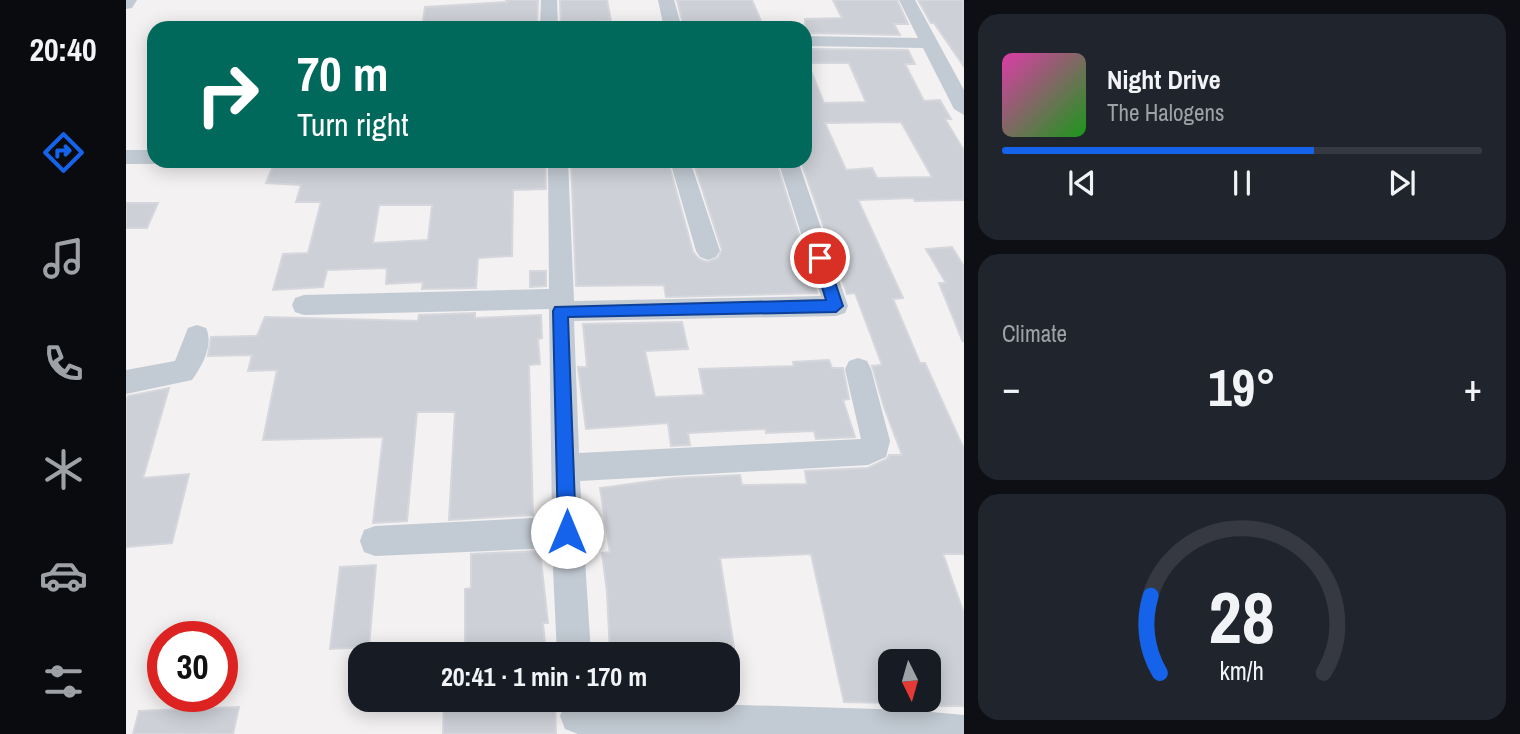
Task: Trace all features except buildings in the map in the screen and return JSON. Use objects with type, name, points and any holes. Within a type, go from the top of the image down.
[{"type":"street","points":[[549,0],[549,21]]},
{"type":"street","points":[[666,0],[671,21]]},
{"type":"street","points":[[907,0],[964,109]]},
{"type":"street","points":[[812,41],[928,43]]},
{"type":"street","points":[[126,157],[147,157]]},
{"type":"street","points":[[558,168],[567,532],[574,642]]},
{"type":"street","points":[[682,168],[708,251]]},
{"type":"street","points":[[304,305],[836,306],[790,168]]},
{"type":"street","points":[[126,382],[143,380],[152,375],[183,372],[191,360],[197,336]]},
{"type":"street","points":[[566,468],[868,452],[876,448],[876,441],[858,369]]},
{"type":"street","points":[[375,541],[567,532]]},
{"type":"street","points":[[578,717],[910,728],[964,733]]},
{"type":"route","points":[[567,532],[561,311],[836,306],[820,258]]}]
